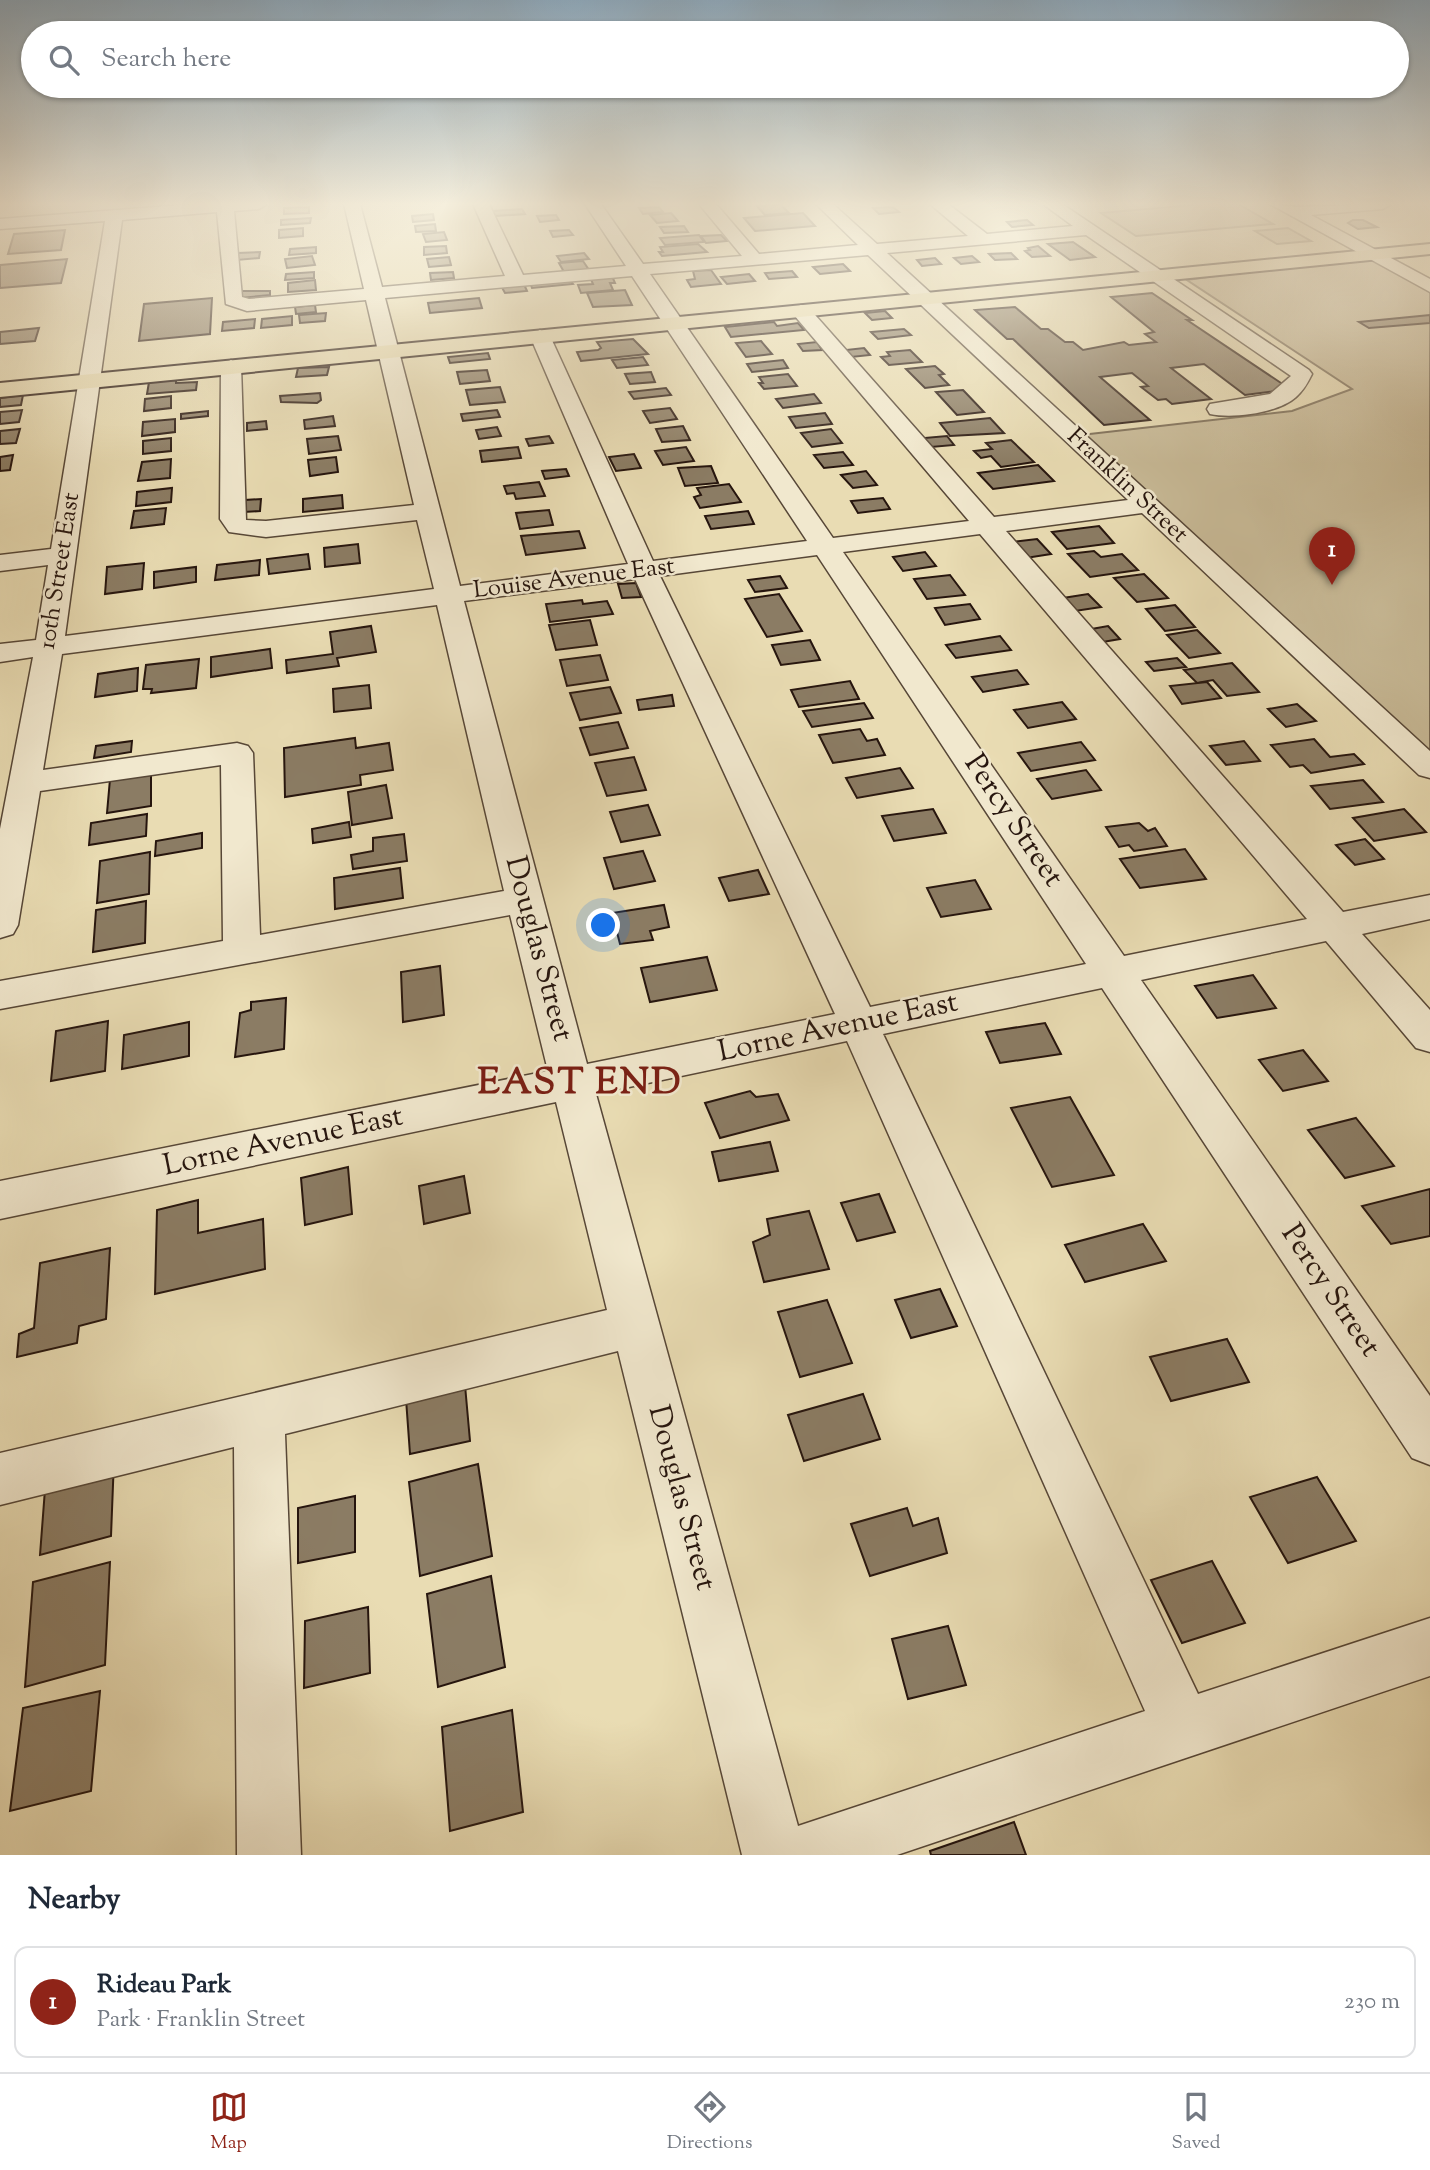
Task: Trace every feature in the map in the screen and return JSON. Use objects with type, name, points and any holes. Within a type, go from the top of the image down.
[{"type":"main road","points":[[0,390],[90,374],[943,291]]},
{"type":"main road","points":[[0,377],[231,366],[386,345],[540,336],[670,318],[801,312],[919,293]]},
{"type":"street","name":"10th Street East","points":[[0,925],[49,647],[103,291]]},
{"type":"street","points":[[232,291],[233,300],[238,304],[389,291]]},
{"type":"street","name":"Percy Street","points":[[652,291],[828,546],[1430,1440]]},
{"type":"street","name":"Franklin Street","points":[[916,291],[1430,768]]},
{"type":"street","points":[[1179,291],[1302,374],[1296,389],[1273,402],[1218,409]]},
{"type":"street","name":"Douglas Street","points":[[372,292],[524,900],[774,1855]]},
{"type":"street","points":[[801,312],[1430,1037]]},
{"type":"street","points":[[540,336],[644,570],[859,1024],[1183,1728]]},
{"type":"street","points":[[231,366],[233,519],[238,527],[266,529],[428,511]]},
{"type":"street","name":"Louise Avenue East","points":[[0,653],[1148,505]]},
{"type":"street","points":[[0,563],[63,555]]},
{"type":"street","points":[[25,783],[237,753],[242,951]]},
{"type":"street","points":[[0,995],[524,900]]},
{"type":"street","name":"Lorne Avenue East","points":[[0,1200],[1430,907]]},
{"type":"street","points":[[0,1479],[636,1325]]},
{"type":"street","points":[[803,1855],[1430,1647]]},
{"type":"lane","points":[[259,1417],[269,1855]]},
{"type":"shaded area","points":[[1203,291],[1430,291],[1430,768],[1072,436],[1292,411],[1352,389]]},
{"type":"building","points":[[240,291],[270,291],[270,295],[240,298]]},
{"type":"building","points":[[504,291],[527,291],[505,293]]},
{"type":"building","points":[[580,291],[607,291],[581,293]]},
{"type":"building","points":[[625,291],[632,305],[593,307],[587,293]]},
{"type":"building","points":[[1152,293],[1192,320],[1187,320],[1290,389],[1245,395],[1204,364],[1171,368],[1211,399],[1172,404],[1166,399],[1158,400],[1141,387],[1148,386],[1132,373],[1100,377],[1150,420],[1104,425],[1013,339],[1007,339],[975,310],[1015,307],[1041,329],[1048,329],[1065,342],[1073,342],[1083,350],[1124,342],[1129,345],[1156,342],[1145,334],[1154,332],[1111,297]]},
{"type":"building","points":[[212,298],[210,334],[139,341],[144,304]]},
{"type":"building","points":[[479,298],[482,308],[430,313],[428,303]]},
{"type":"building","points":[[315,305],[316,312],[296,314],[295,307]]},
{"type":"building","points":[[885,311],[892,318],[872,320],[865,313]]},
{"type":"building","points":[[326,313],[325,321],[300,323],[299,315]]},
{"type":"building","points":[[1430,315],[1430,323],[1369,328],[1359,322]]},
{"type":"building","points":[[292,316],[292,325],[261,328],[262,319]]},
{"type":"building","points":[[255,319],[254,328],[222,331],[223,322]]},
{"type":"building","points":[[774,322],[777,326],[798,323],[804,330],[731,337],[725,327]]},
{"type":"building","points":[[39,328],[35,341],[0,344],[0,332]]},
{"type":"building","points":[[904,329],[911,335],[878,339],[871,332]]},
{"type":"building","points":[[633,339],[648,354],[581,361],[577,352],[598,350],[601,348],[597,342]]},
{"type":"building","points":[[761,341],[772,354],[746,357],[736,343]]},
{"type":"building","points":[[817,342],[822,350],[803,351],[798,344]]},
{"type":"building","points":[[864,348],[870,355],[851,357],[846,350]]},
{"type":"building","points":[[910,350],[922,362],[889,365],[881,357],[890,356],[887,352]]},
{"type":"building","points":[[488,353],[490,359],[450,363],[448,357]]},
{"type":"building","points":[[643,357],[648,365],[617,368],[612,360]]},
{"type":"building","points":[[783,360],[788,368],[752,372],[747,364]]},
{"type":"building","points":[[935,366],[944,374],[939,375],[949,385],[925,388],[906,369]]},
{"type":"building","points":[[329,367],[327,375],[296,377],[298,368]]},
{"type":"building","points":[[487,370],[490,381],[460,384],[457,372]]},
{"type":"building","points":[[651,372],[655,382],[630,384],[625,374]]},
{"type":"building","points":[[788,374],[797,386],[764,389],[759,383],[763,383],[759,377]]},
{"type":"building","points":[[176,380],[176,383],[197,382],[196,390],[147,394],[149,382]]},
{"type":"building","points":[[500,387],[505,402],[470,405],[466,390]]},
{"type":"building","points":[[666,388],[671,395],[634,399],[629,392]]},
{"type":"building","points":[[963,390],[984,412],[957,415],[936,392]]},
{"type":"building","points":[[320,393],[321,400],[317,403],[281,402],[280,396]]},
{"type":"building","points":[[814,394],[821,403],[783,408],[776,399]]},
{"type":"building","points":[[23,395],[21,405],[0,407],[0,398]]},
{"type":"building","points":[[171,396],[171,408],[144,411],[145,399]]},
{"type":"building","points":[[670,408],[677,419],[650,423],[643,411]]},
{"type":"building","points":[[22,410],[19,422],[0,424],[0,412]]},
{"type":"building","points":[[497,410],[500,417],[463,421],[461,414]]},
{"type":"building","points":[[208,411],[208,416],[181,419],[181,414]]},
{"type":"building","points":[[825,413],[832,424],[796,428],[789,417]]},
{"type":"building","points":[[333,416],[335,426],[305,429],[304,420]]},
{"type":"building","points":[[990,418],[1004,433],[950,436],[940,423]]},
{"type":"building","points":[[175,419],[175,432],[142,436],[143,422]]},
{"type":"building","points":[[266,421],[267,429],[247,431],[247,423]]},
{"type":"building","points":[[683,426],[690,440],[662,442],[656,429]]},
{"type":"building","points":[[497,427],[501,436],[479,439],[476,430]]},
{"type":"building","points":[[20,429],[16,443],[0,444],[0,431]]},
{"type":"building","points":[[831,429],[842,443],[812,447],[801,433]]},
{"type":"building","points":[[338,436],[341,450],[309,454],[307,439]]},
{"type":"building","points":[[549,436],[553,443],[529,446],[526,439]]},
{"type":"building","points":[[947,436],[954,445],[931,447],[924,438]]},
{"type":"building","points":[[171,438],[171,451],[143,454],[143,441]]},
{"type":"building","points":[[1011,440],[1034,462],[1001,467],[991,456],[981,458],[974,451],[992,449],[986,443]]},
{"type":"building","points":[[518,447],[521,458],[482,462],[480,451]]},
{"type":"building","points":[[686,447],[694,461],[663,465],[655,451]]},
{"type":"building","points":[[843,452],[853,465],[824,468],[814,455]]},
{"type":"building","points":[[634,454],[641,468],[616,471],[609,457]]},
{"type":"building","points":[[13,455],[10,470],[0,471],[0,457]]},
{"type":"building","points":[[336,457],[338,472],[310,476],[308,460]]},
{"type":"building","points":[[171,459],[170,478],[138,481],[142,462]]},
{"type":"building","points":[[1038,465],[1054,481],[993,489],[978,473]]},
{"type":"building","points":[[711,466],[718,483],[685,486],[678,468]]},
{"type":"building","points":[[566,469],[569,476],[545,479],[542,471]]},
{"type":"building","points":[[866,471],[877,485],[853,488],[841,475]]},
{"type":"building","points":[[539,482],[545,496],[516,499],[514,493],[507,494],[504,486]]},
{"type":"building","points":[[729,484],[741,502],[700,508],[694,497],[701,495],[697,488]]},
{"type":"building","points":[[172,488],[171,502],[136,506],[137,492]]},
{"type":"building","points":[[342,495],[343,508],[303,512],[303,499]]},
{"type":"building","points":[[883,498],[890,509],[858,513],[851,501]]},
{"type":"building","points":[[261,499],[260,511],[244,512],[245,500]]},
{"type":"building","points":[[166,508],[164,524],[131,528],[134,511]]},
{"type":"building","points":[[549,510],[553,525],[520,529],[516,513]]},
{"type":"building","points":[[748,511],[754,524],[711,529],[705,516]]},
{"type":"building","points":[[1099,526],[1114,543],[1067,549],[1052,532]]},
{"type":"building","points":[[579,531],[585,548],[526,555],[521,536]]},
{"type":"building","points":[[1037,539],[1051,554],[1026,558],[1012,542]]},
{"type":"building","points":[[358,544],[360,563],[325,567],[324,548]]},
{"type":"building","points":[[1094,551],[1101,557],[1122,554],[1138,570],[1090,577],[1068,554]]},
{"type":"building","points":[[925,552],[936,566],[903,571],[893,557]]},
{"type":"building","points":[[308,554],[310,569],[269,574],[267,559]]},
{"type":"building","points":[[260,560],[259,575],[215,580],[217,565]]},
{"type":"building","points":[[144,563],[142,589],[105,594],[107,567]]},
{"type":"building","points":[[196,567],[196,582],[154,588],[154,572]]},
{"type":"building","points":[[1144,574],[1168,598],[1137,602],[1114,578]]},
{"type":"building","points":[[950,575],[965,595],[927,599],[914,579]]},
{"type":"building","points":[[780,576],[787,588],[755,592],[748,580]]},
{"type":"building","points":[[636,583],[641,597],[622,598],[618,584]]},
{"type":"building","points":[[779,594],[802,631],[767,637],[745,599]]},
{"type":"building","points":[[1088,594],[1101,607],[1075,611],[1063,598]]},
{"type":"building","points":[[582,600],[583,604],[607,601],[613,614],[550,622],[546,604]]},
{"type":"building","points":[[970,604],[980,619],[945,625],[935,608]]},
{"type":"building","points":[[1175,605],[1195,627],[1165,631],[1146,609]]},
{"type":"building","points":[[590,620],[597,645],[556,650],[549,625]]},
{"type":"building","points":[[371,626],[376,652],[337,658],[339,666],[287,673],[286,660],[333,654],[330,632]]},
{"type":"building","points":[[1108,626],[1120,639],[1097,643],[1086,630]]},
{"type":"building","points":[[1197,630],[1220,653],[1189,658],[1167,635]]},
{"type":"building","points":[[1000,636],[1011,650],[956,658],[946,645]]},
{"type":"building","points":[[810,640],[820,660],[781,665],[772,645]]},
{"type":"building","points":[[270,649],[272,668],[211,677],[211,657]]},
{"type":"building","points":[[600,655],[608,680],[567,686],[560,660]]},
{"type":"building","points":[[1177,658],[1186,667],[1154,671],[1146,662]]},
{"type":"building","points":[[199,659],[196,688],[151,693],[152,689],[143,689],[146,665]]},
{"type":"building","points":[[1232,663],[1259,692],[1227,696],[1213,680],[1197,683],[1184,670]]},
{"type":"building","points":[[138,668],[137,691],[95,697],[98,674]]},
{"type":"building","points":[[1017,670],[1028,684],[983,692],[972,677]]},
{"type":"building","points":[[850,681],[859,699],[799,707],[791,690]]},
{"type":"building","points":[[1207,682],[1221,698],[1182,704],[1170,686]]},
{"type":"building","points":[[369,685],[371,708],[334,712],[333,689]]},
{"type":"building","points":[[610,687],[621,713],[580,720],[570,693]]},
{"type":"building","points":[[672,695],[674,706],[639,710],[637,700]]},
{"type":"building","points":[[1062,702],[1076,719],[1028,728],[1014,710]]},
{"type":"building","points":[[864,703],[873,718],[812,727],[803,711]]},
{"type":"building","points":[[1297,704],[1316,721],[1286,727],[1268,709]]},
{"type":"building","points":[[618,722],[628,748],[590,755],[580,728]]},
{"type":"building","points":[[860,729],[867,741],[877,739],[885,755],[833,763],[819,735]]},
{"type":"building","points":[[355,738],[356,748],[389,743],[393,770],[360,775],[361,785],[285,797],[284,748]]},
{"type":"building","points":[[1314,739],[1330,757],[1354,754],[1364,764],[1311,773],[1303,765],[1290,767],[1271,745]]},
{"type":"building","points":[[132,741],[131,752],[94,758],[96,746]]},
{"type":"building","points":[[1244,741],[1260,761],[1226,765],[1210,746]]},
{"type":"building","points":[[1081,742],[1095,760],[1031,771],[1018,753]]},
{"type":"building","points":[[634,757],[646,790],[607,796],[595,763]]},
{"type":"building","points":[[900,768],[913,788],[857,798],[846,778]]},
{"type":"building","points":[[1086,770],[1101,790],[1052,799],[1037,779]]},
{"type":"building","points":[[151,772],[151,806],[107,813],[110,779]]},
{"type":"building","points":[[1363,780],[1383,802],[1330,809],[1311,786]]},
{"type":"building","points":[[386,785],[392,818],[352,825],[348,792]]},
{"type":"building","points":[[648,805],[660,835],[621,842],[610,812]]},
{"type":"building","points":[[933,809],[946,833],[894,841],[882,816]]},
{"type":"building","points":[[1404,809],[1426,832],[1374,841],[1353,818]]},
{"type":"building","points":[[147,814],[146,836],[89,845],[91,823]]},
{"type":"building","points":[[349,822],[351,837],[313,843],[312,829]]},
{"type":"building","points":[[1139,823],[1148,831],[1155,828],[1167,846],[1134,851],[1129,845],[1119,847],[1106,827]]},
{"type":"building","points":[[202,833],[202,848],[155,856],[156,841]]},
{"type":"building","points":[[404,834],[407,861],[353,869],[351,855],[373,851],[373,838]]},
{"type":"building","points":[[1365,839],[1384,859],[1355,865],[1336,845]]},
{"type":"building","points":[[1185,849],[1206,879],[1140,888],[1120,859]]},
{"type":"building","points":[[643,851],[655,881],[614,889],[604,858]]},
{"type":"building","points":[[150,852],[149,894],[97,903],[100,861]]},
{"type":"building","points":[[400,868],[403,898],[335,909],[334,878]]},
{"type":"building","points":[[758,870],[769,894],[729,901],[719,878]]},
{"type":"building","points":[[975,880],[991,909],[941,917],[927,888]]},
{"type":"building","points":[[146,901],[145,943],[93,952],[96,910]]},
{"type":"building","points":[[664,905],[669,927],[650,931],[653,940],[620,944],[612,913]]},
{"type":"building","points":[[707,957],[717,990],[650,1002],[641,968]]},
{"type":"building","points":[[440,966],[444,1015],[403,1022],[401,972]]},
{"type":"building","points":[[1253,975],[1276,1008],[1217,1018],[1195,986]]},
{"type":"building","points":[[286,998],[284,1049],[235,1057],[240,1013],[251,1010],[251,1002]]},
{"type":"building","points":[[108,1021],[105,1071],[51,1081],[56,1031]]},
{"type":"building","points":[[189,1022],[189,1056],[122,1069],[124,1035]]},
{"type":"building","points":[[1045,1023],[1061,1054],[1000,1063],[986,1032]]},
{"type":"building","points":[[1303,1050],[1328,1081],[1283,1091],[1259,1060]]},
{"type":"building","points":[[750,1091],[756,1097],[778,1094],[789,1120],[720,1138],[705,1103]]},
{"type":"building","points":[[1070,1097],[1114,1175],[1052,1187],[1011,1108]]},
{"type":"building","points":[[1356,1118],[1394,1166],[1345,1178],[1308,1130]]},
{"type":"building","points":[[770,1142],[778,1171],[719,1181],[712,1152]]},
{"type":"building","points":[[348,1167],[352,1214],[305,1225],[301,1178]]},
{"type":"building","points":[[464,1176],[470,1213],[424,1224],[419,1186]]},
{"type":"building","points":[[1430,1189],[1430,1236],[1391,1244],[1362,1206]]},
{"type":"building","points":[[879,1194],[895,1232],[857,1241],[841,1203]]},
{"type":"building","points":[[198,1200],[198,1233],[263,1219],[265,1269],[155,1294],[157,1210]]},
{"type":"building","points":[[809,1211],[829,1269],[764,1282],[753,1242],[770,1235],[767,1219]]},
{"type":"building","points":[[1143,1224],[1166,1261],[1085,1282],[1065,1245]]},
{"type":"building","points":[[110,1248],[106,1319],[79,1326],[77,1343],[17,1357],[19,1334],[34,1328],[40,1263]]},
{"type":"building","points":[[940,1289],[957,1326],[911,1338],[895,1300]]},
{"type":"building","points":[[827,1300],[852,1363],[800,1377],[778,1312]]},
{"type":"building","points":[[1227,1339],[1249,1382],[1171,1401],[1150,1357]]},
{"type":"building","points":[[464,1374],[470,1441],[410,1454],[405,1385]]},
{"type":"building","points":[[863,1394],[880,1439],[804,1461],[788,1415]]},
{"type":"building","points":[[114,1459],[111,1536],[40,1555],[46,1476]]},
{"type":"building","points":[[478,1464],[492,1556],[420,1576],[409,1482]]},
{"type":"building","points":[[1317,1477],[1356,1541],[1288,1563],[1250,1497]]},
{"type":"building","points":[[355,1496],[355,1552],[298,1563],[298,1508]]},
{"type":"building","points":[[907,1508],[913,1526],[938,1518],[947,1553],[870,1576],[851,1524]]},
{"type":"building","points":[[1212,1561],[1245,1623],[1182,1643],[1151,1580]]},
{"type":"building","points":[[110,1562],[105,1665],[25,1687],[33,1582]]},
{"type":"building","points":[[491,1576],[505,1667],[438,1687],[427,1594]]},
{"type":"building","points":[[368,1607],[370,1673],[304,1688],[305,1621]]},
{"type":"building","points":[[948,1626],[966,1685],[908,1699],[892,1639]]},
{"type":"building","points":[[100,1691],[91,1791],[10,1811],[23,1708]]},
{"type":"building","points":[[512,1710],[523,1812],[450,1831],[442,1727]]},
{"type":"building","points":[[1014,1822],[1026,1855],[931,1855],[930,1851]]},
{"type":"place","name":"Rideau Park","points":[[1332,585]]},
{"type":"district","name":"EAST END","points":[[580,1084]]}]
